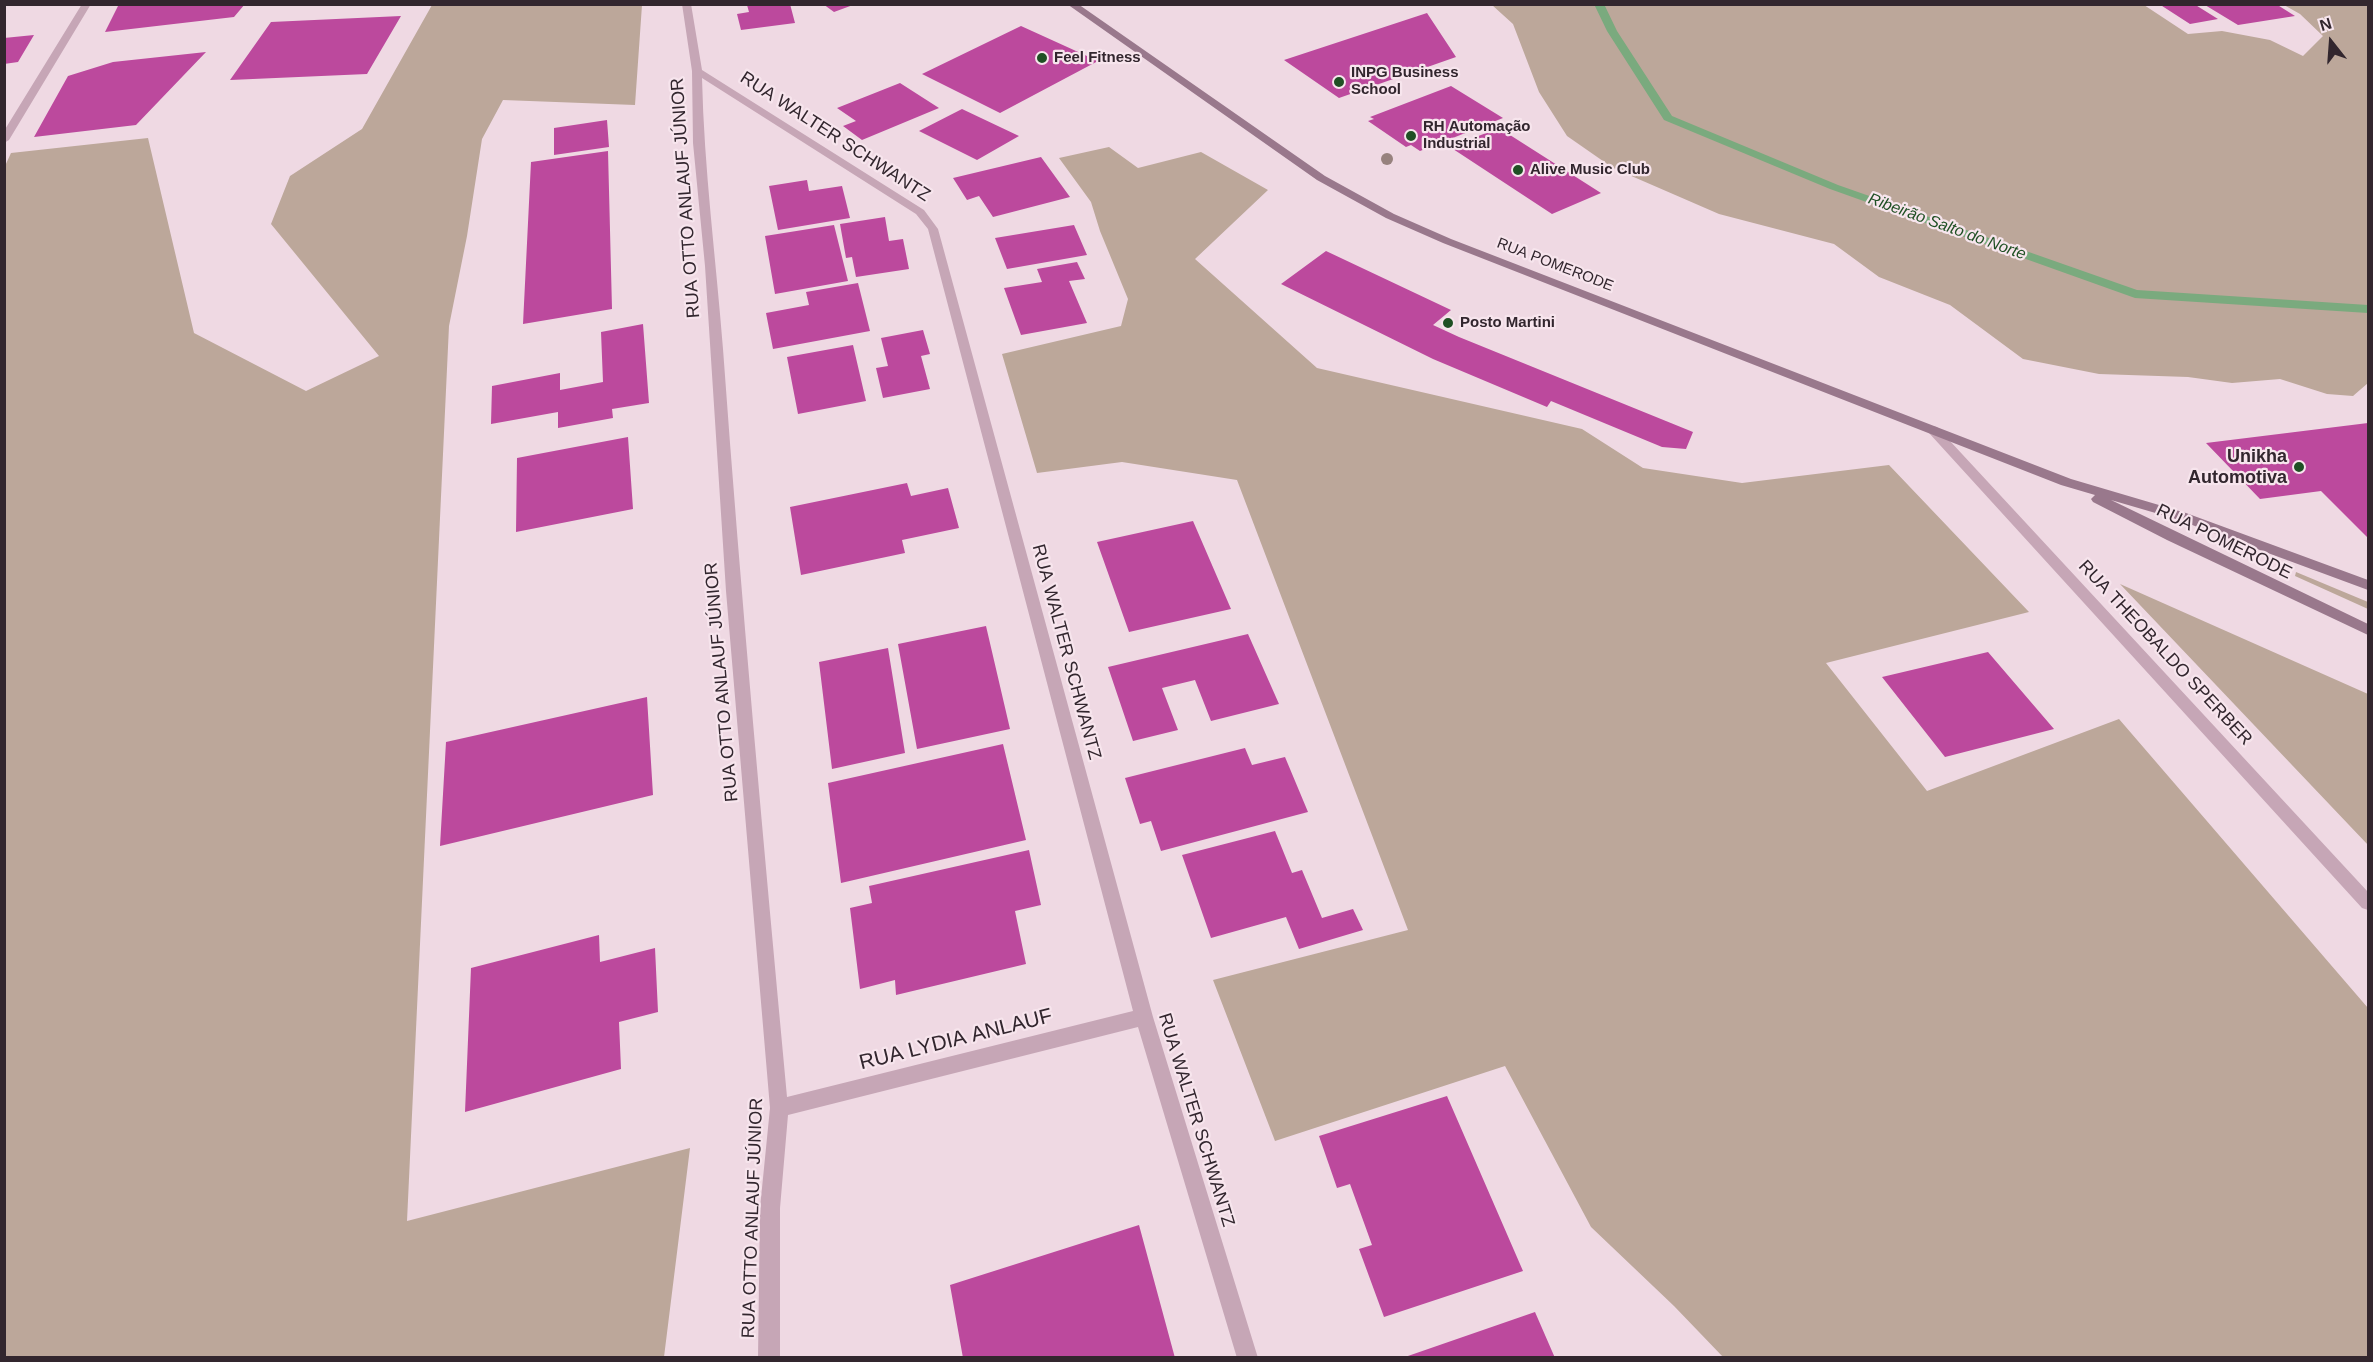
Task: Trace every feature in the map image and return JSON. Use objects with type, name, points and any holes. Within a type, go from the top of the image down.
[{"type":"main road","name":"RUA POMERODE","points":[[1071,4],[1321,178],[1390,216],[1447,241],[2066,482],[2181,516],[2368,585]]},
{"type":"main road","name":"RUA POMERODE","points":[[2066,482],[2172,537],[2368,630]]},
{"type":"street","points":[[4,140],[87,4]]},
{"type":"street","name":"RUA OTTO ANLAUF JÚNIOR","points":[[686,4],[697,71],[698,143],[711,266],[733,591],[779,1108],[771,1208],[769,1358]]},
{"type":"street","name":"RUA WALTER SCHWANTZ","points":[[697,71],[920,212],[933,229],[1144,1017],[1248,1358]]},
{"type":"street","name":"RUA THEOBALDO SPERBER","points":[[1932,430],[2368,903]]},
{"type":"street","name":"RUA LYDIA ANLAUF","points":[[779,1108],[1144,1017]]},
{"type":"shaded area","points":[[432,5],[642,5],[635,105],[503,100],[482,139],[467,236],[449,326],[407,1221],[690,1148],[664,1357],[5,1357],[5,166],[11,153],[148,138],[194,333],[306,391],[379,356],[271,224],[290,176],[362,129]]},
{"type":"shaded area","points":[[1492,5],[2144,5],[2188,34],[2222,31],[2270,40],[2303,56],[2323,36],[2300,14],[2284,5],[2368,5],[2368,383],[2353,396],[2327,394],[2280,379],[2232,383],[2188,377],[2099,374],[2023,359],[1950,305],[1879,277],[1834,244],[1719,214],[1613,168],[1567,136],[1539,92],[1513,24]]},
{"type":"shaded area","points":[[1109,147],[1138,168],[1201,152],[1268,190],[1195,259],[1317,368],[1582,429],[1643,468],[1742,483],[1889,465],[2029,612],[1826,663],[1927,791],[2119,719],[2368,1008],[2368,1357],[1723,1357],[1674,1306],[1591,1227],[1505,1066],[1275,1141],[1213,980],[1408,930],[1237,480],[1122,462],[1037,473],[1002,354],[1121,326],[1128,299],[1100,231],[1091,202],[1059,158]]},
{"type":"shaded area","points":[[2296,572],[2368,602],[2368,609],[2295,576]]},
{"type":"shaded area","points":[[2120,584],[2368,694],[2368,845]]},
{"type":"building","points":[[119,4],[245,4],[234,17],[105,32]]},
{"type":"building","points":[[790,4],[795,23],[741,30],[737,14],[749,12],[747,5]]},
{"type":"building","points":[[823,4],[853,4],[853,5],[834,12]]},
{"type":"building","points":[[2159,4],[2194,4],[2218,19],[2190,24]]},
{"type":"building","points":[[2276,4],[2295,16],[2238,25],[2205,5]]},
{"type":"building","points":[[1427,13],[1456,57],[1339,98],[1284,60]]},
{"type":"building","points":[[401,16],[367,74],[230,80],[271,22]]},
{"type":"building","points":[[1021,26],[1098,61],[1000,113],[922,74]]},
{"type":"building","points":[[34,35],[18,62],[4,64],[4,38]]},
{"type":"building","points":[[206,52],[136,125],[34,137],[68,76],[113,62]]},
{"type":"building","points":[[900,83],[939,108],[862,140],[843,126],[856,121],[837,108]]},
{"type":"building","points":[[1451,86],[1503,118],[1420,151],[1411,145],[1406,147],[1368,121],[1374,119],[1370,117]]},
{"type":"building","points":[[962,109],[1019,136],[977,160],[919,131]]},
{"type":"building","points":[[607,120],[609,147],[554,155],[554,128]]},
{"type":"building","points":[[1499,128],[1601,193],[1552,214],[1450,147]]},
{"type":"building","points":[[608,151],[612,309],[523,324],[531,162]]},
{"type":"building","points":[[1041,157],[1070,197],[993,217],[979,196],[967,200],[953,178]]},
{"type":"building","points":[[807,180],[809,191],[842,186],[850,218],[778,230],[769,186]]},
{"type":"building","points":[[885,217],[889,241],[903,239],[909,269],[856,277],[852,257],[846,258],[840,224]]},
{"type":"building","points":[[834,225],[848,281],[775,294],[765,236]]},
{"type":"building","points":[[1074,225],[1087,255],[1007,269],[995,238]]},
{"type":"building","points":[[1326,251],[1451,310],[1433,325],[1693,432],[1686,449],[1662,447],[1551,401],[1547,407],[1433,359],[1281,284]]},
{"type":"building","points":[[1077,262],[1085,279],[1069,281],[1087,323],[1021,335],[1004,288],[1042,282],[1037,269]]},
{"type":"building","points":[[858,283],[870,331],[773,349],[766,313],[809,305],[806,292]]},
{"type":"building","points":[[643,324],[649,403],[612,409],[613,418],[558,428],[558,412],[491,424],[492,386],[560,373],[560,390],[603,382],[601,332]]},
{"type":"building","points":[[923,330],[930,354],[921,356],[930,389],[883,398],[876,368],[888,366],[881,338]]},
{"type":"building","points":[[853,345],[866,401],[798,414],[787,357]]},
{"type":"building","name":"Unikha Automotiva","points":[[2368,423],[2368,538],[2321,491],[2260,499],[2206,443]]},
{"type":"building","points":[[628,437],[633,509],[516,532],[517,458]]},
{"type":"building","points":[[907,483],[911,496],[948,488],[959,528],[902,540],[905,553],[801,575],[790,507]]},
{"type":"building","points":[[1193,521],[1231,609],[1129,632],[1097,542]]},
{"type":"building","points":[[986,626],[1010,729],[917,749],[898,644]]},
{"type":"building","points":[[1248,634],[1279,704],[1211,721],[1195,680],[1162,688],[1178,730],[1133,741],[1108,667]]},
{"type":"building","points":[[888,648],[905,753],[832,769],[819,662]]},
{"type":"building","points":[[1988,652],[2054,729],[1945,757],[1882,677]]},
{"type":"building","points":[[647,697],[653,795],[440,846],[446,742]]},
{"type":"building","points":[[1003,744],[1026,840],[841,883],[828,783]]},
{"type":"building","points":[[1245,748],[1252,765],[1285,757],[1308,812],[1161,851],[1151,821],[1140,824],[1125,778]]},
{"type":"building","points":[[1275,831],[1292,873],[1302,870],[1322,918],[1353,909],[1363,930],[1299,949],[1286,917],[1211,938],[1182,855]]},
{"type":"building","points":[[1029,850],[1041,905],[1015,911],[1026,964],[896,995],[895,980],[860,989],[850,908],[872,903],[869,886]]},
{"type":"building","points":[[599,935],[600,962],[655,948],[658,1012],[619,1022],[621,1069],[465,1112],[471,968]]},
{"type":"building","points":[[1447,1096],[1523,1271],[1384,1317],[1359,1249],[1372,1245],[1350,1184],[1337,1188],[1319,1136]]},
{"type":"building","points":[[1139,1225],[1175,1358],[963,1358],[950,1285]]},
{"type":"building","points":[[1535,1312],[1555,1358],[1405,1358],[1405,1357]]},
{"type":"waterway","name":"Ribeirão Salto do Norte","points":[[1599,4],[1612,31],[1668,118],[1834,187],[2135,294],[2368,309]]},
{"type":"place","name":"Feel Fitness","points":[[1042,58]]},
{"type":"place","name":"INPG Business School","points":[[1339,82]]},
{"type":"place","name":"RH Automação Industrial","points":[[1411,136]]},
{"type":"place","name":"Alive Music Club","points":[[1518,170]]},
{"type":"place","name":"Posto Martini","points":[[1448,323]]},
{"type":"place","name":"Unikha Automotiva","points":[[2299,467]]}]
